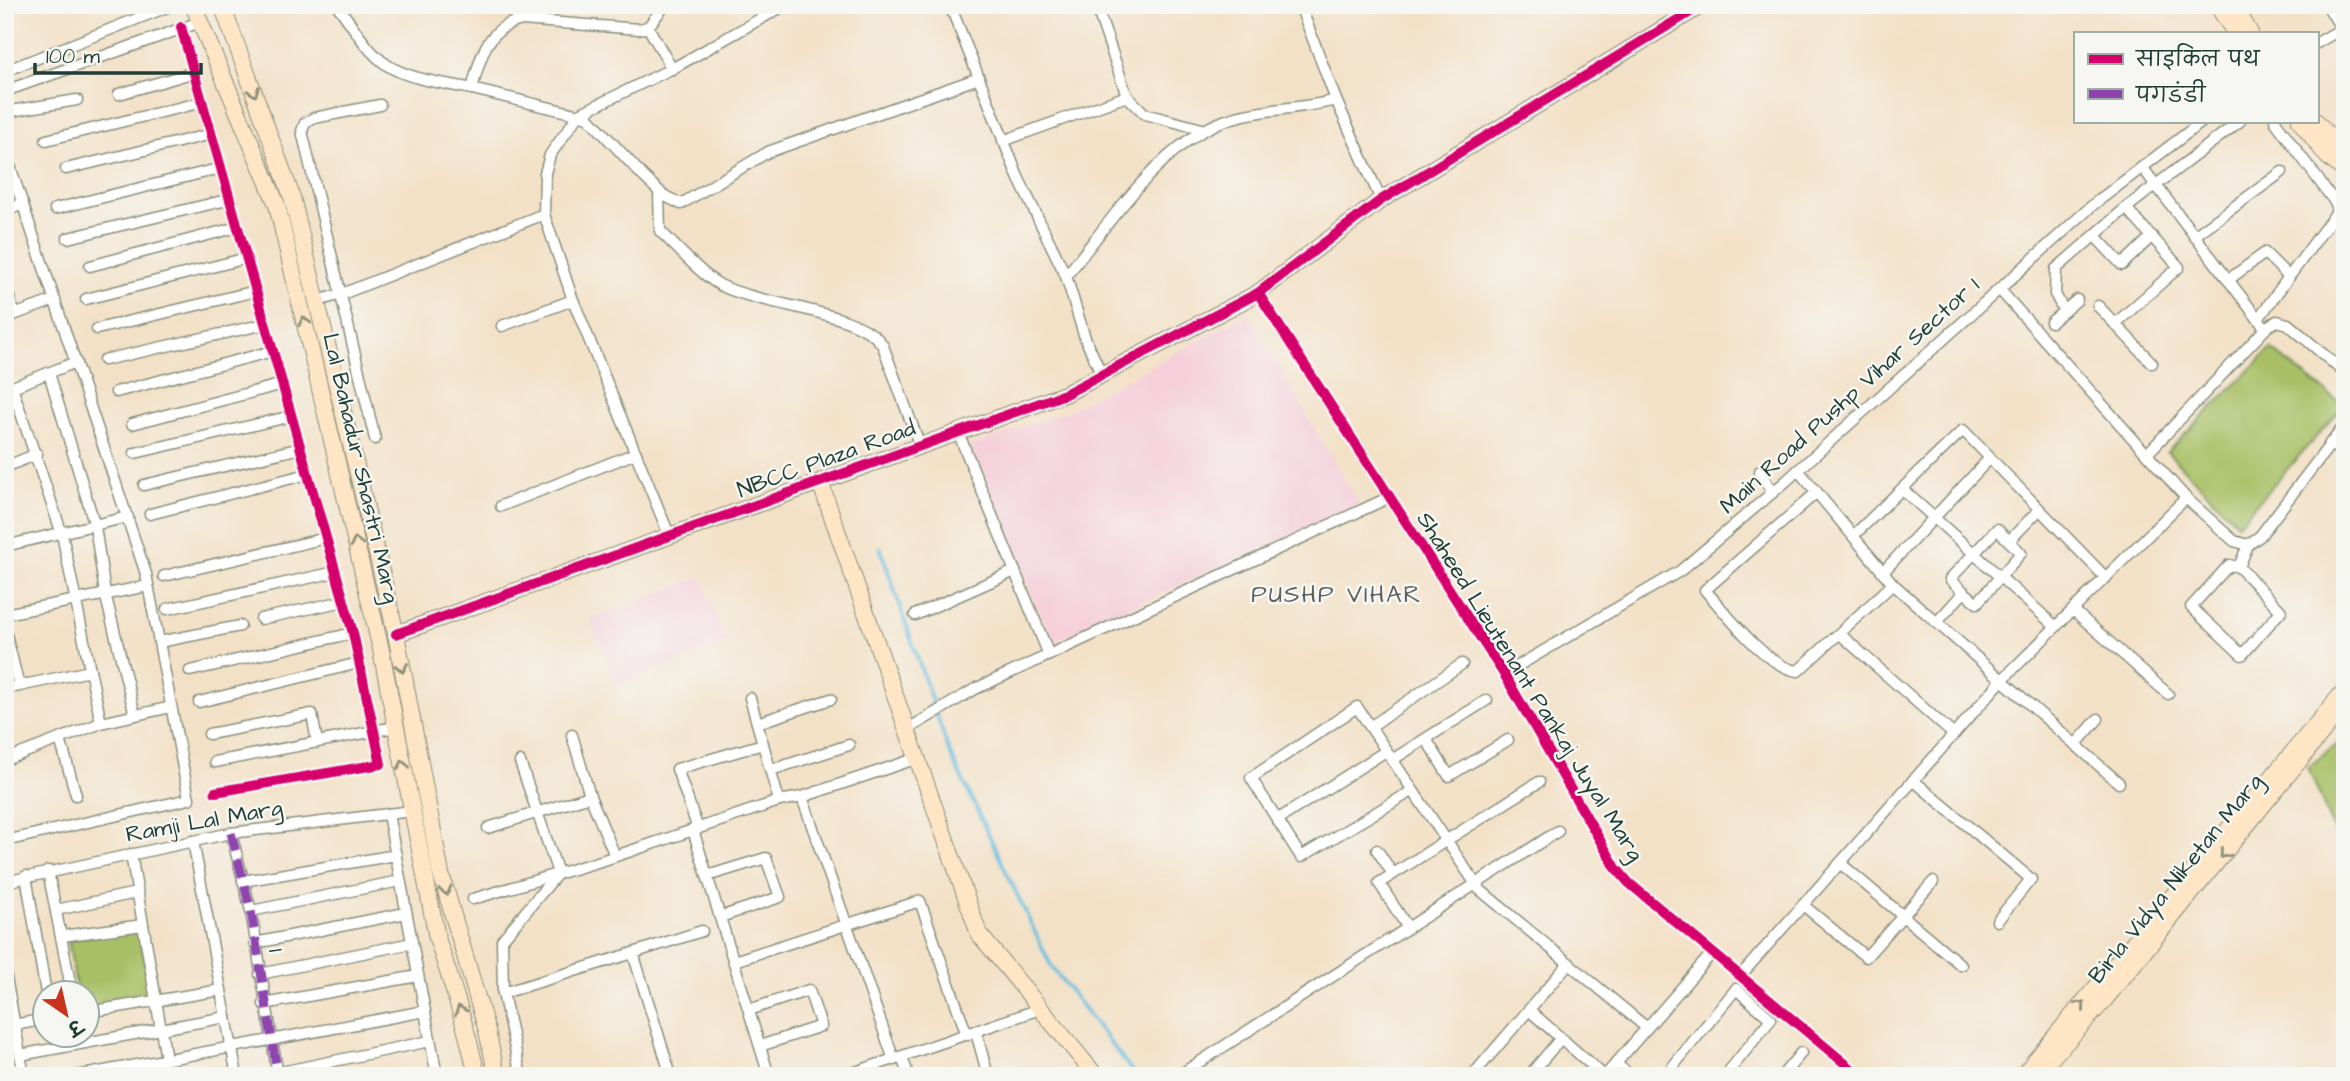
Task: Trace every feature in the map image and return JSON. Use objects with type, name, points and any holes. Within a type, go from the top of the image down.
[{"type":"street","points":[[5,71],[172,5]]},
{"type":"street","name":"Lal Bahadur Shastri Marg","points":[[193,5],[277,205],[380,650],[437,938],[449,983],[464,1017],[477,1076]]},
{"type":"street","name":"Lal Bahadur Shastri Marg","points":[[222,5],[292,197],[396,634],[441,874],[487,1031],[496,1076]]},
{"type":"street","points":[[337,5],[376,56],[401,72],[588,117],[659,191],[675,202],[688,202],[768,152],[979,78]]},
{"type":"street","points":[[472,89],[483,48],[509,23],[522,20],[639,29],[648,27],[665,5]]},
{"type":"street","points":[[670,537],[573,300],[544,214],[545,173],[550,155],[579,114],[672,69],[785,5]]},
{"type":"street","points":[[950,5],[1003,141],[1066,276],[1085,338],[1102,374]]},
{"type":"street","points":[[1096,5],[1127,96],[1145,114],[1202,129]]},
{"type":"street","points":[[1300,5],[1336,100],[1381,200]]},
{"type":"street","name":"NBCC Plaza Road","points":[[396,634],[1065,394],[1258,293],[1381,200],[1702,5]]},
{"type":"street","points":[[2217,5],[2234,32]]},
{"type":"street","points":[[2234,5],[2249,32]]},
{"type":"street","points":[[2318,43],[2343,32],[2327,5]]},
{"type":"street","points":[[5,91],[201,22]]},
{"type":"street","points":[[181,27],[353,633],[381,764],[215,792]]},
{"type":"street","points":[[648,27],[672,69]]},
{"type":"street","points":[[119,94],[195,72]]},
{"type":"street","points":[[1003,141],[1127,96]]},
{"type":"street","points":[[5,112],[77,100]]},
{"type":"street","points":[[1066,276],[1160,165],[1202,129],[1236,116],[1307,108],[1336,100]]},
{"type":"street","points":[[46,140],[203,102]]},
{"type":"street","points":[[375,439],[302,131],[305,123],[314,118],[380,105]]},
{"type":"street","name":"Main Road Pushp Vihar Sector 1","points":[[1504,674],[1680,570],[1772,493],[2094,204],[2202,122]]},
{"type":"street","points":[[2064,310],[2055,293],[2056,269],[2155,184],[2239,122]]},
{"type":"street","points":[[2258,319],[2331,224],[2337,205],[2276,122]]},
{"type":"street","points":[[2301,122],[2327,156],[2345,171]]},
{"type":"street","points":[[2317,122],[2345,155]]},
{"type":"street","points":[[66,169],[212,134]]},
{"type":"street","points":[[5,151],[128,517],[148,586],[189,799],[5,841]]},
{"type":"street","points":[[2142,167],[2266,329]]},
{"type":"street","points":[[55,209],[222,168]]},
{"type":"street","points":[[2194,236],[2282,172]]},
{"type":"street","points":[[659,191],[660,231],[718,285],[765,302],[832,317],[874,333],[883,346],[920,446]]},
{"type":"street","points":[[68,238],[231,200]]},
{"type":"street","points":[[5,211],[23,204]]},
{"type":"street","points":[[2115,324],[2179,267],[2126,208]]},
{"type":"street","points":[[317,301],[342,294],[544,214]]},
{"type":"street","points":[[90,266],[238,227]]},
{"type":"street","points":[[2095,236],[2122,265],[2152,236]]},
{"type":"street","points":[[2228,279],[2265,253],[2290,277]]},
{"type":"street","points":[[86,299],[247,258]]},
{"type":"street","points":[[5,287],[10,316],[55,300]]},
{"type":"street","points":[[1999,289],[2186,498],[2234,541],[2248,545]]},
{"type":"street","points":[[97,329],[257,291]]},
{"type":"street","name":"Shaheed Lieutenant Pankaj Juyal Marg","points":[[1258,293],[1504,674],[1616,869],[1629,883],[1860,1076]]},
{"type":"street","points":[[502,326],[573,300]]},
{"type":"street","points":[[2051,323],[2077,300]]},
{"type":"street","points":[[2098,306],[2152,363]]},
{"type":"street","points":[[2147,454],[2266,329],[2277,321],[2288,324],[2345,373]]},
{"type":"street","points":[[104,360],[266,324]]},
{"type":"street","points":[[116,392],[273,351]]},
{"type":"street","points":[[76,362],[9,388],[37,454],[62,534],[101,723]]},
{"type":"street","points":[[49,373],[95,526],[105,593],[135,715]]},
{"type":"street","points":[[132,424],[283,384]]},
{"type":"street","points":[[135,453],[292,416]]},
{"type":"street","points":[[2239,567],[2248,545],[2260,536],[2345,425]]},
{"type":"street","points":[[1853,536],[1963,430],[2106,578]]},
{"type":"street","points":[[958,432],[1049,654]]},
{"type":"street","points":[[2330,443],[2345,455]]},
{"type":"street","points":[[144,485],[301,448]]},
{"type":"street","points":[[501,506],[636,453]]},
{"type":"street","points":[[5,467],[37,454]]},
{"type":"street","points":[[1883,572],[1989,459]]},
{"type":"street","points":[[1798,470],[1893,584],[2119,783]]},
{"type":"street","points":[[1760,471],[1772,493]]},
{"type":"street","points":[[149,514],[308,474]]},
{"type":"street","points":[[820,482],[979,934],[1096,1076]]},
{"type":"street","points":[[1902,489],[2056,627]]},
{"type":"street","points":[[1817,492],[1704,590],[1769,657],[1787,670],[1798,671],[1842,635],[1893,584]]},
{"type":"street","points":[[908,729],[975,689],[1390,497]]},
{"type":"street","points":[[1741,975],[2003,679],[2186,498]]},
{"type":"street","points":[[2009,541],[2039,510]]},
{"type":"street","points":[[5,546],[128,517]]},
{"type":"street","points":[[1997,529],[2009,541],[2021,553],[1977,603],[1950,579],[1997,529]]},
{"type":"street","points":[[164,576],[326,538]]},
{"type":"street","points":[[2229,565],[2239,567],[2281,611],[2242,655],[2192,607],[2229,565]]},
{"type":"street","points":[[915,615],[1015,571]]},
{"type":"street","points":[[167,609],[336,572]]},
{"type":"street","points":[[5,614],[148,586]]},
{"type":"street","points":[[1937,622],[1964,592]]},
{"type":"street","points":[[261,619],[344,601]]},
{"type":"street","points":[[2073,610],[2168,694]]},
{"type":"street","points":[[159,642],[240,626]]},
{"type":"street","points":[[5,630],[19,686]]},
{"type":"street","points":[[190,671],[353,633]]},
{"type":"street","points":[[1842,635],[1954,735]]},
{"type":"street","points":[[199,702],[359,663]]},
{"type":"street","points":[[1370,727],[1462,664]]},
{"type":"street","points":[[5,689],[90,671]]},
{"type":"street","points":[[2022,1076],[2239,825],[2345,690]]},
{"type":"street","points":[[750,698],[779,801]]},
{"type":"street","points":[[757,723],[831,699]]},
{"type":"street","points":[[1277,820],[1389,756],[1426,739],[1488,700]]},
{"type":"street","name":"Birla Vidya Niketan Marg","points":[[2035,1076],[2101,1004],[2239,825],[2345,706]]},
{"type":"street","points":[[5,760],[101,723],[171,707]]},
{"type":"street","points":[[1412,791],[1301,857],[1251,778],[1357,707],[1475,884],[1647,1028]]},
{"type":"street","points":[[209,734],[312,714],[317,742]]},
{"type":"street","points":[[2076,744],[2098,719]]},
{"type":"street","points":[[215,762],[395,727]]},
{"type":"street","points":[[572,735],[590,796],[615,856]]},
{"type":"street","points":[[60,739],[76,795]]},
{"type":"street","points":[[1426,739],[1449,776],[1508,740]]},
{"type":"street","points":[[763,744],[677,769],[769,1076]]},
{"type":"street","points":[[771,770],[849,744]]},
{"type":"street","points":[[473,899],[615,856],[779,801],[802,797],[918,758]]},
{"type":"street","points":[[520,762],[558,873]]},
{"type":"street","points":[[1913,780],[2031,879],[1997,921]]},
{"type":"street","points":[[1408,928],[1379,883],[1539,782]]},
{"type":"street","points":[[488,828],[590,796]]},
{"type":"street","points":[[802,797],[898,1059],[909,1076]]},
{"type":"street","name":"Ramji Lal Marg","points":[[5,882],[231,833],[412,810]]},
{"type":"street","points":[[388,814],[437,1074],[424,1076]]},
{"type":"street","points":[[1178,1076],[1558,831]]},
{"type":"street","name":"1","points":[[231,833],[251,911],[264,1004],[278,1074]]},
{"type":"street","points":[[193,841],[237,1076]]},
{"type":"street","points":[[1377,850],[1393,874]]},
{"type":"street","points":[[131,854],[166,1059]]},
{"type":"street","points":[[243,881],[396,855]]},
{"type":"street","points":[[707,876],[766,858],[780,897],[720,916]]},
{"type":"street","points":[[1840,863],[1961,965]]},
{"type":"street","points":[[48,871],[70,979]]},
{"type":"street","points":[[521,1076],[503,993],[502,940],[558,873]]},
{"type":"street","points":[[26,876],[44,979]]},
{"type":"street","points":[[251,911],[400,881]]},
{"type":"street","points":[[1803,905],[1866,957],[1933,882]]},
{"type":"street","points":[[56,910],[136,893]]},
{"type":"street","points":[[734,961],[920,901],[988,1076]]},
{"type":"street","points":[[255,943],[406,913]]},
{"type":"street","points":[[62,936],[143,925]]},
{"type":"street","points":[[503,993],[702,931]]},
{"type":"street","points":[[260,974],[412,943]]},
{"type":"street","points":[[1529,1010],[1605,1076],[1713,951]]},
{"type":"street","points":[[633,953],[671,1076]]},
{"type":"street","points":[[1472,1076],[1569,964]]},
{"type":"street","points":[[5,972],[24,1076]]},
{"type":"street","points":[[264,1004],[418,976]]},
{"type":"street","points":[[1665,1076],[1736,989],[1771,1019],[1725,1076]]},
{"type":"street","points":[[102,1010],[221,990]]},
{"type":"street","points":[[749,1010],[809,990],[821,1026],[760,1046]]},
{"type":"street","points":[[844,1076],[1040,1009]]},
{"type":"street","points":[[82,1075],[425,1012]]},
{"type":"street","points":[[20,1055],[226,1017]]},
{"type":"street","points":[[14,1025],[32,1022]]},
{"type":"street","points":[[1529,1076],[1561,1038]]},
{"type":"street","points":[[262,1076],[430,1041]]},
{"type":"street","points":[[1782,1076],[1801,1053]]},
{"type":"street","points":[[1616,1064],[1630,1076]]},
{"type":"shaded area","points":[[1248,314],[1359,504],[1052,643],[970,446],[1070,410]]},
{"type":"shaded area","points":[[701,577],[726,642],[618,685],[590,619]]},
{"type":"green space","points":[[2271,349],[2344,406],[2238,524],[2167,452]]},
{"type":"green space","points":[[2345,738],[2345,858],[2308,767]]},
{"type":"green space","points":[[139,927],[151,997],[102,1006],[102,979],[75,979],[68,940]]},
{"type":"waterway","points":[[880,547],[948,749],[1051,966],[1136,1076]]},
{"type":"marked path","points":[[231,833],[251,911],[278,1076]]},
{"type":"cycle path","points":[[396,634],[1065,394],[1258,293],[1381,200],[1702,5]]},
{"type":"cycle path","points":[[181,27],[353,633],[381,764],[215,792]]},
{"type":"cycle path","points":[[1258,293],[1504,674],[1616,868],[1629,883],[1860,1076]]},
{"type":"district","name":"PUSHP VIHAR","points":[[1337,594]]}]
